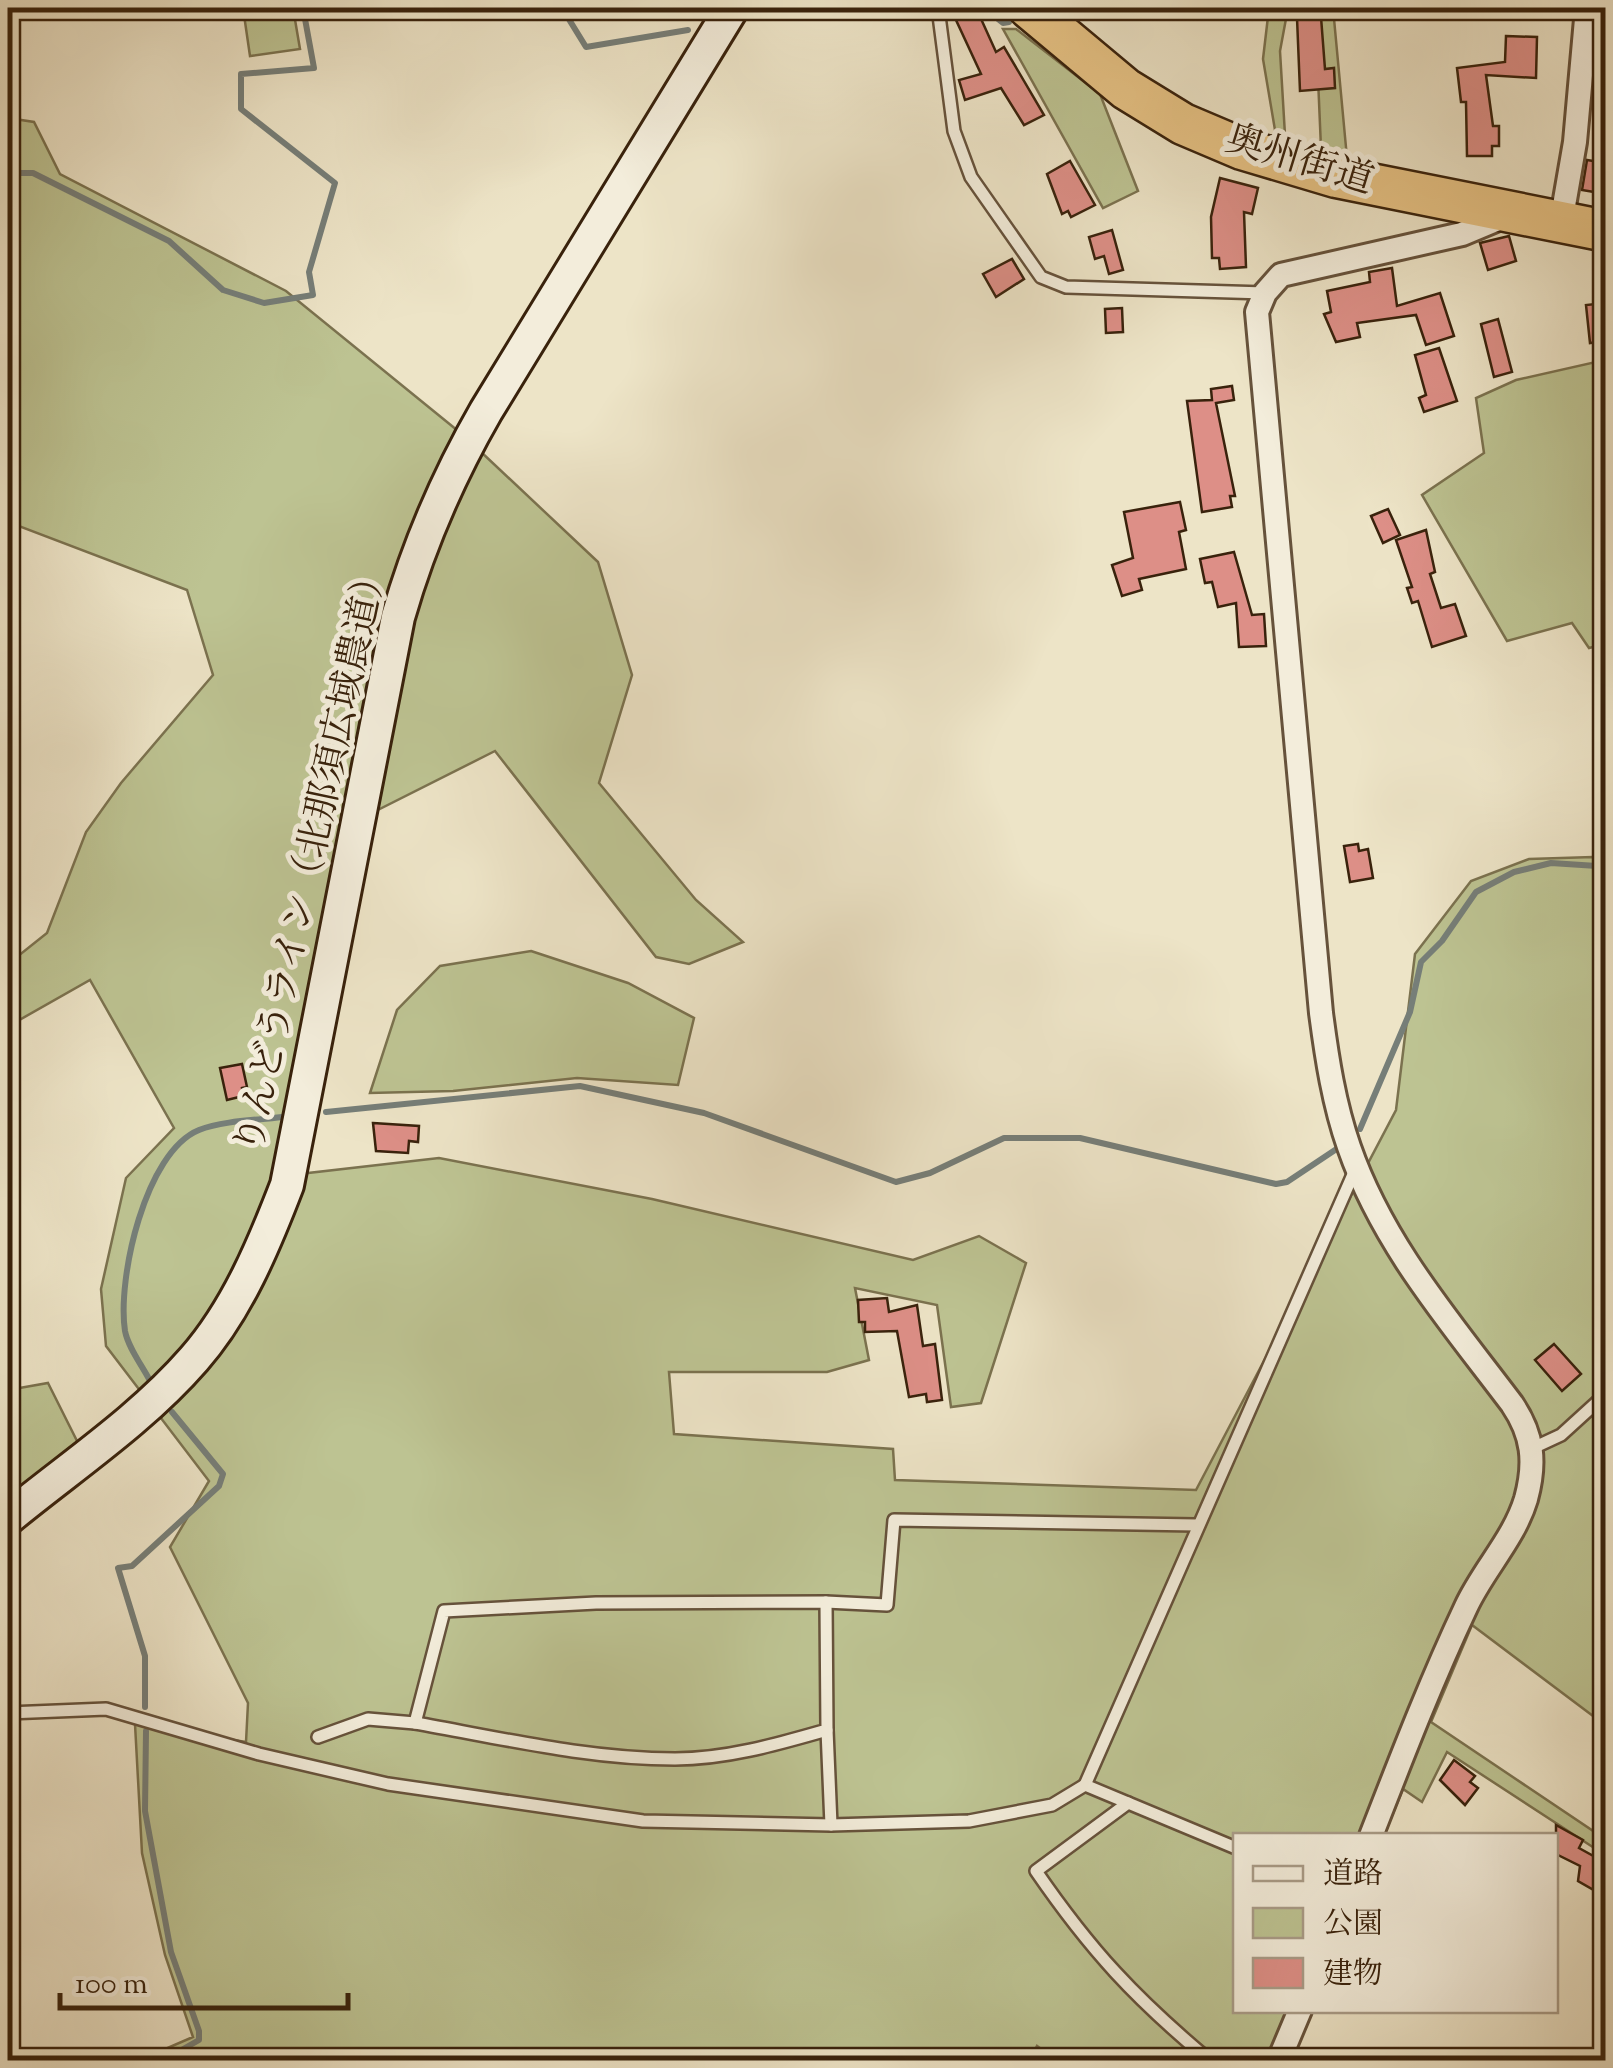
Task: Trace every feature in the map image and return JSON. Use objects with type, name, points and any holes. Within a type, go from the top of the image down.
[{"type":"highway","name":"奥州街道","points":[[1029,8],[1126,89],[1183,124],[1242,149],[1336,177],[1606,232]]},
{"type":"street","name":"りんどうライン（北那須広域農道）","points":[[8,1518],[140,1411],[195,1358],[241,1288],[269,1232],[287,1184],[398,616],[412,568],[457,462],[486,411],[732,8]]},
{"type":"street","points":[[1562,223],[1576,142],[1587,8]]},
{"type":"street","points":[[1371,1833],[1466,1606],[1517,1524],[1526,1497],[1533,1448],[1526,1426],[1512,1404],[1406,1262],[1357,1166],[1338,1110],[1321,1013],[1257,312],[1264,293],[1281,276],[1462,234],[1510,213]]},
{"type":"street","points":[[1279,2060],[1299,2013]]},
{"type":"lane","points":[[938,8],[959,151],[971,177],[1041,277],[1066,287],[1264,293]]},
{"type":"lane","points":[[8,1713],[106,1710],[259,1754],[388,1784],[643,1821],[830,1826],[969,1821],[1052,1805],[1085,1785],[1357,1166]]},
{"type":"lane","points":[[1533,1448],[1561,1436],[1606,1394]]},
{"type":"lane","points":[[415,1723],[444,1611],[596,1603],[887,1605],[894,1520],[1196,1525]]},
{"type":"lane","points":[[826,1602],[830,1826]]},
{"type":"lane","points":[[318,1737],[368,1719],[415,1723],[596,1754],[677,1759],[773,1745],[827,1730]]},
{"type":"lane","points":[[1085,1785],[1233,1847]]},
{"type":"lane","points":[[1128,1803],[1036,1871],[1082,1937],[1135,1998],[1209,2060]]},
{"type":"green space","points":[[243,8],[293,8],[300,49],[250,56]]},
{"type":"green space","points":[[1269,8],[1288,8],[1280,51],[1285,135],[1276,136],[1263,59]]},
{"type":"green space","points":[[1315,8],[1333,8],[1347,158],[1321,148]]},
{"type":"green space","points":[[1003,29],[1016,29],[1100,94],[1138,191],[1103,208]]},
{"type":"green space","points":[[8,118],[34,122],[60,174],[286,291],[463,435],[598,562],[632,675],[599,783],[696,900],[743,942],[689,964],[656,957],[495,751],[350,824],[299,1174],[439,1158],[652,1199],[913,1260],[979,1236],[1026,1263],[981,1403],[951,1407],[937,1305],[855,1288],[869,1360],[827,1372],[669,1372],[674,1434],[893,1449],[895,1480],[1196,1490],[1396,1110],[1415,954],[1471,881],[1529,859],[1593,857],[1605,862],[1605,1725],[1472,1625],[1431,1722],[1605,1839],[1605,1855],[1447,1752],[1422,1802],[1403,1789],[1385,1833],[1233,1833],[1233,2013],[1311,2013],[1289,2060],[1056,2060],[1037,2046],[1030,2060],[30,2060],[163,2050],[193,2037],[165,1955],[142,1853],[135,1724],[246,1742],[248,1703],[170,1547],[209,1481],[106,1346],[101,1289],[126,1178],[174,1128],[90,980],[14,1023],[8,1013],[8,964],[47,933],[86,832],[121,783],[213,675],[187,590],[8,522]]},
{"type":"green space","points":[[1600,361],[1606,366],[1605,644],[1589,648],[1572,623],[1507,641],[1422,495],[1484,453],[1476,398],[1516,380]]},
{"type":"green space","points":[[531,951],[628,983],[694,1018],[678,1085],[577,1078],[453,1091],[370,1093],[397,1010],[440,966]]},
{"type":"green space","points":[[48,1383],[79,1445],[8,1502],[8,1390]]},
{"type":"building","points":[[977,10],[996,52],[1004,47],[1044,115],[1024,125],[1001,88],[965,100],[959,80],[981,74],[956,20]]},
{"type":"building","points":[[1321,17],[1325,69],[1334,68],[1335,88],[1300,91],[1297,18]]},
{"type":"building","points":[[1506,36],[1537,37],[1536,78],[1486,75],[1493,126],[1499,126],[1499,146],[1492,146],[1492,156],[1467,156],[1466,102],[1461,102],[1457,68],[1505,62]]},
{"type":"building","points":[[1587,160],[1606,163],[1606,194],[1582,190]]},
{"type":"building","points":[[1070,161],[1095,205],[1071,217],[1068,211],[1062,214],[1047,174]]},
{"type":"building","points":[[1220,178],[1258,188],[1252,214],[1244,212],[1246,267],[1220,269],[1219,258],[1212,258],[1211,217]]},
{"type":"building","points":[[1112,230],[1123,270],[1109,274],[1104,256],[1095,259],[1089,237]]},
{"type":"building","points":[[1509,236],[1516,261],[1488,270],[1480,243]]},
{"type":"building","points":[[1012,259],[1024,279],[996,297],[983,274]]},
{"type":"building","points":[[1392,268],[1397,306],[1440,293],[1454,336],[1426,345],[1416,315],[1357,323],[1360,337],[1336,342],[1324,314],[1331,312],[1327,291],[1370,282],[1369,272]]},
{"type":"building","points":[[1606,303],[1606,341],[1590,343],[1586,305]]},
{"type":"building","points":[[1122,308],[1123,332],[1106,333],[1105,309]]},
{"type":"building","points":[[1498,319],[1512,372],[1494,377],[1481,324]]},
{"type":"building","points":[[1439,348],[1457,401],[1424,412],[1419,398],[1426,395],[1415,355]]},
{"type":"building","points":[[1232,386],[1234,400],[1216,403],[1235,496],[1230,496],[1232,507],[1202,512],[1187,401],[1212,400],[1211,389]]},
{"type":"building","points":[[1180,502],[1186,530],[1179,532],[1186,569],[1139,579],[1142,590],[1122,596],[1112,565],[1133,558],[1124,512]]},
{"type":"building","points":[[1388,509],[1400,535],[1383,543],[1371,516]]},
{"type":"building","points":[[1426,530],[1435,572],[1430,574],[1441,608],[1455,604],[1466,636],[1432,647],[1418,601],[1412,603],[1407,588],[1412,587],[1396,540]]},
{"type":"building","points":[[1234,552],[1252,615],[1264,614],[1266,646],[1239,647],[1236,603],[1218,607],[1212,582],[1205,583],[1200,559]]},
{"type":"building","points":[[1358,844],[1359,851],[1368,849],[1373,878],[1350,882],[1344,846]]},
{"type":"building","points":[[242,1064],[247,1087],[242,1088],[243,1096],[227,1100],[220,1068]]},
{"type":"building","points":[[373,1123],[419,1126],[418,1142],[409,1141],[408,1153],[376,1151]]},
{"type":"building","points":[[887,1298],[889,1312],[917,1305],[923,1346],[935,1344],[942,1400],[927,1402],[926,1394],[909,1397],[897,1331],[865,1332],[865,1322],[859,1322],[858,1300]]},
{"type":"building","points":[[1554,1344],[1581,1374],[1562,1391],[1535,1360]]},
{"type":"building","points":[[1454,1760],[1475,1776],[1470,1782],[1478,1788],[1465,1805],[1440,1780]]},
{"type":"building","points":[[1556,1825],[1583,1840],[1579,1848],[1606,1863],[1606,1897],[1578,1881],[1580,1866],[1558,1855]]},
{"type":"waterway","points":[[8,173],[33,173],[169,241],[223,290],[264,303],[313,295],[309,272],[335,183],[241,109],[241,74],[314,68],[303,8]]},
{"type":"waterway","points":[[562,8],[586,47],[688,30]]},
{"type":"waterway","points":[[756,17],[800,8]]},
{"type":"waterway","points":[[908,8],[928,9]]},
{"type":"waterway","points":[[984,8],[1003,23],[1009,22]]},
{"type":"waterway","points":[[1360,1129],[1410,1012],[1421,962],[1442,941],[1476,892],[1514,872],[1551,863],[1597,866],[1606,874]]},
{"type":"waterway","points":[[326,1112],[580,1086],[704,1113],[896,1182],[930,1173],[1004,1138],[1080,1138],[1276,1184],[1287,1182],[1341,1146]]},
{"type":"waterway","points":[[149,1379],[127,1337],[124,1308],[139,1219],[164,1163],[180,1143],[199,1130],[291,1116]]},
{"type":"waterway","points":[[145,1707],[145,1656],[118,1568],[132,1566],[219,1486],[223,1474],[172,1412]]},
{"type":"waterway","points":[[146,1731],[145,1811],[171,1952],[199,2031],[199,2040],[164,2060]]}]
